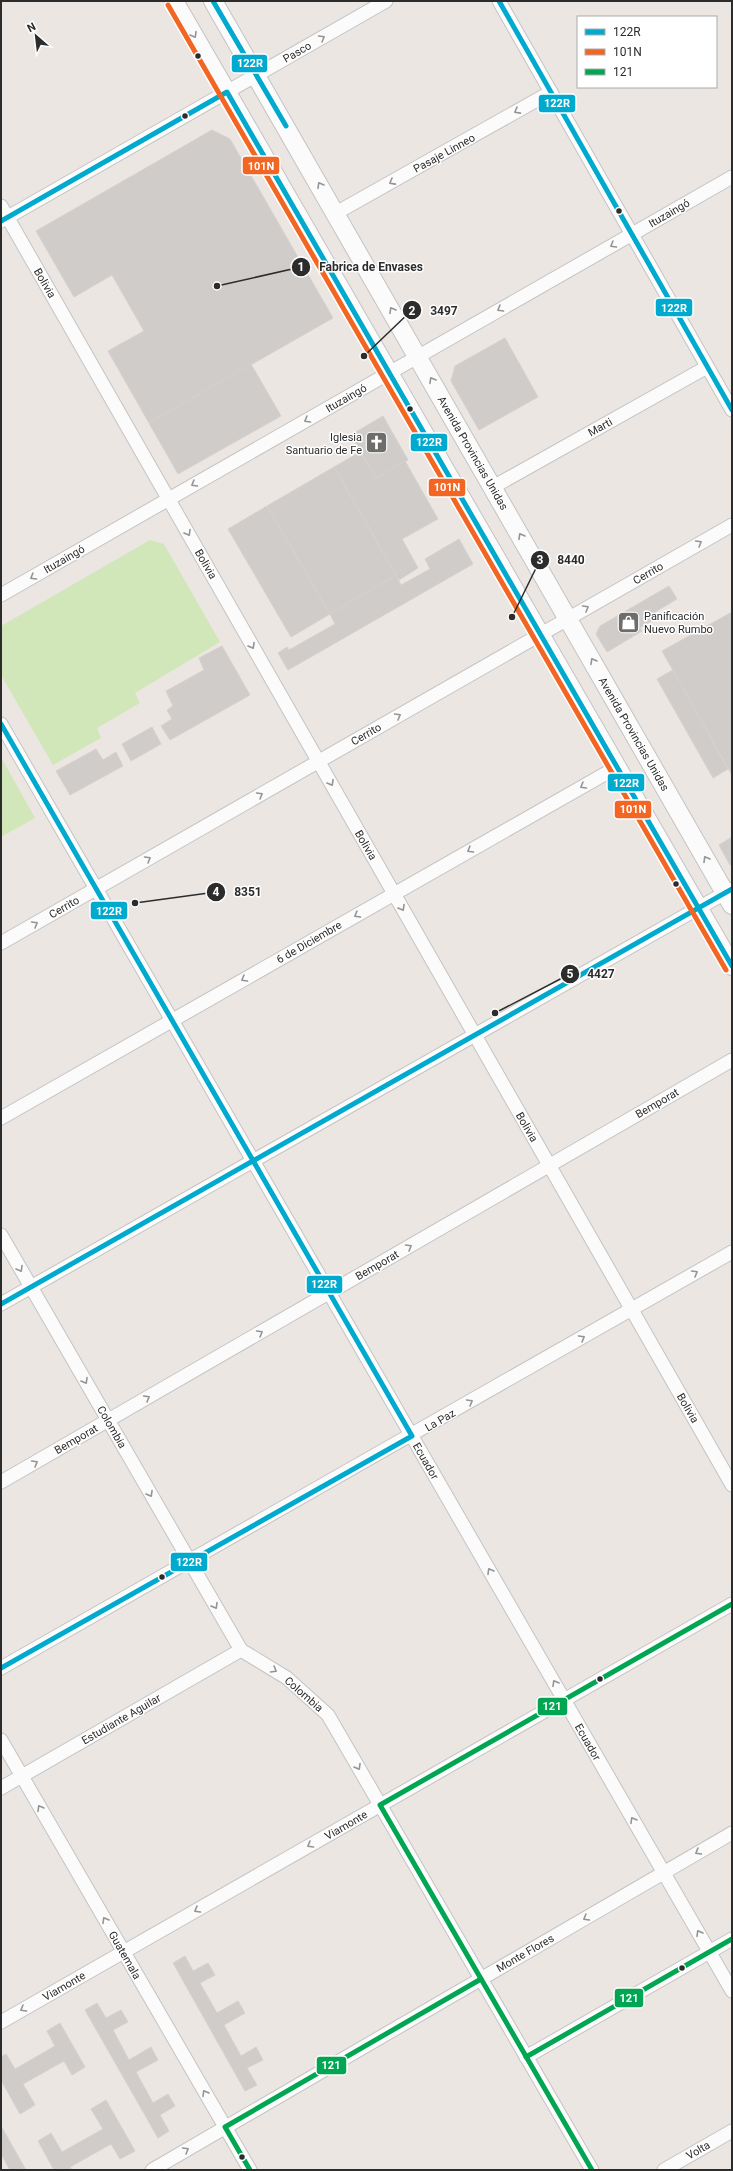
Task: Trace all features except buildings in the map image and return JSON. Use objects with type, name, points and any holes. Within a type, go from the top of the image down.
[{"type":"main road","points":[[174,1],[732,966]]},
{"type":"main road","name":"Avenida Provincias Unidas","points":[[213,1],[730,896]]},
{"type":"street","name":"Pasco","points":[[4,220],[386,1]]},
{"type":"street","points":[[499,1],[732,410]]},
{"type":"street","name":"Pasaje Linneo","points":[[336,213],[551,92]]},
{"type":"street","name":"Ituzaingó","points":[[1,595],[732,177]]},
{"type":"street","name":"Bolivia","points":[[1,206],[4,220],[168,499],[732,1484]]},
{"type":"street","name":"Marti","points":[[493,487],[707,367]]},
{"type":"street","name":"Cerrito","points":[[1,943],[732,525]]},
{"type":"street","name":"Ecuador","points":[[1,724],[732,1991]]},
{"type":"street","name":"6 de Diciembre","points":[[1,1118],[617,766]]},
{"type":"street","points":[[1,1304],[699,908],[730,896]]},
{"type":"street","name":"Bemporat","points":[[1,1482],[732,1060]]},
{"type":"street","name":"Colombia","points":[[1,1235],[241,1650],[287,1678],[328,1715],[592,2170]]},
{"type":"street","name":"La Paz","points":[[1,1668],[412,1436],[732,1252]]},
{"type":"street","name":"Viamonte","points":[[1,2022],[732,1604]]},
{"type":"street","name":"Estudiante Aguilar","points":[[1,1788],[241,1650]]},
{"type":"street","name":"Guatemala","points":[[1,1740],[250,2170]]},
{"type":"street","name":"Monte Flores","points":[[152,2170],[732,1833]]},
{"type":"street","points":[[526,2057],[732,1939]]},
{"type":"street","name":"Volta","points":[[664,2170],[732,2131]]},
{"type":"green space","points":[[150,540],[164,544],[220,642],[135,693],[140,703],[97,728],[101,738],[53,765],[1,675],[1,626]]},
{"type":"green space","points":[[1,757],[35,818],[1,837]]},
{"type":"transit line","name":"122R","points":[[213,1],[286,126]]},
{"type":"transit line","name":"122R","points":[[499,1],[732,410]]},
{"type":"transit line","name":"101N","points":[[168,5],[726,970]]},
{"type":"transit line","name":"122R","points":[[1,221],[227,92],[732,966]]},
{"type":"transit line","name":"122R","points":[[1,724],[412,1436],[1,1668]]},
{"type":"transit line","name":"122R","points":[[1,1304],[732,889]]},
{"type":"transit line","name":"121","points":[[592,2170],[380,1805],[732,1604]]},
{"type":"transit line","name":"121","points":[[526,2057],[732,1939]]},
{"type":"transit line","name":"121","points":[[250,2170],[225,2127],[481,1979]]},
{"type":"place","name":"Fabrica de Envases","points":[[217,286]]},
{"type":"place","name":"3497","points":[[364,356]]},
{"type":"place","name":"Iglesia Santuario de Fe","points":[[377,443]]},
{"type":"place","name":"8440","points":[[512,617]]},
{"type":"place","name":"Panificación Nuevo Rumbo","points":[[629,622]]},
{"type":"place","name":"8351","points":[[135,903]]},
{"type":"place","name":"4427","points":[[495,1013]]}]
